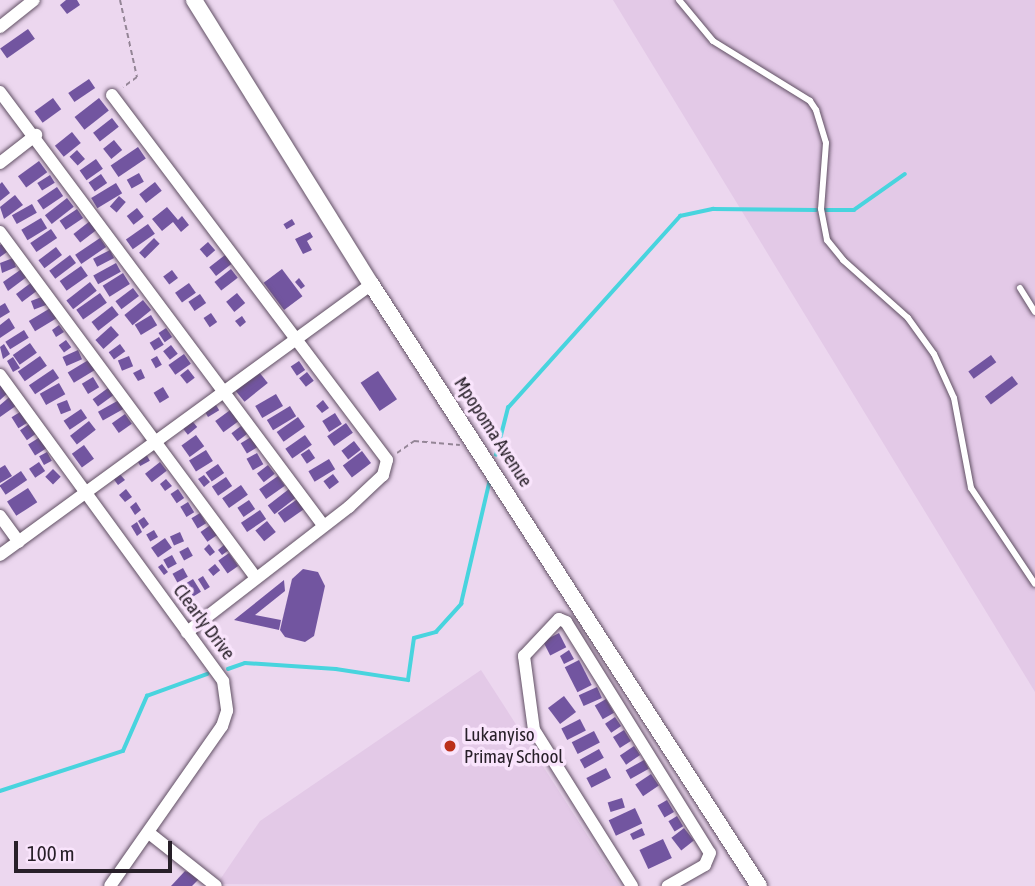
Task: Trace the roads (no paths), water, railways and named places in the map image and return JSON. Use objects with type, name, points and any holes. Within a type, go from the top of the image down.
[{"type":"street","points":[[0,27],[34,0]]},
{"type":"street","name":"Mpopoma Avenue","points":[[194,0],[370,284],[475,441],[759,886]]},
{"type":"street","points":[[0,92],[36,135],[222,392],[323,524]]},
{"type":"street","points":[[112,95],[293,339],[387,460],[383,475],[187,632]]},
{"type":"street","points":[[0,163],[36,135]]},
{"type":"street","points":[[0,232],[256,578]]},
{"type":"street","points":[[0,555],[370,284]]},
{"type":"street","name":"Clearly Drive","points":[[0,375],[223,681],[227,711],[215,737],[110,886]]},
{"type":"street","points":[[0,516],[19,542]]},
{"type":"street","points":[[632,886],[534,730],[524,656],[559,620],[566,622],[710,853],[705,865],[667,886]]},
{"type":"street","points":[[149,833],[216,886]]},
{"type":"lane","points":[[679,0],[713,41],[810,101],[816,110],[826,143],[821,209],[827,240],[843,260],[908,318],[934,354],[954,398],[971,488],[1035,584]]},
{"type":"lane","points":[[1020,288],[1035,312]]},
{"type":"waterway","points":[[825,210],[854,210],[905,174]]},
{"type":"waterway","points":[[496,455],[508,408],[680,216],[713,209],[816,210]]},
{"type":"waterway","points":[[228,669],[245,663],[336,669],[408,680],[414,638],[436,632],[461,604],[490,479]]},
{"type":"waterway","points":[[0,791],[123,751],[147,696],[207,674]]},
{"type":"place","name":"Lukanyiso Primay School","points":[[450,746]]}]
